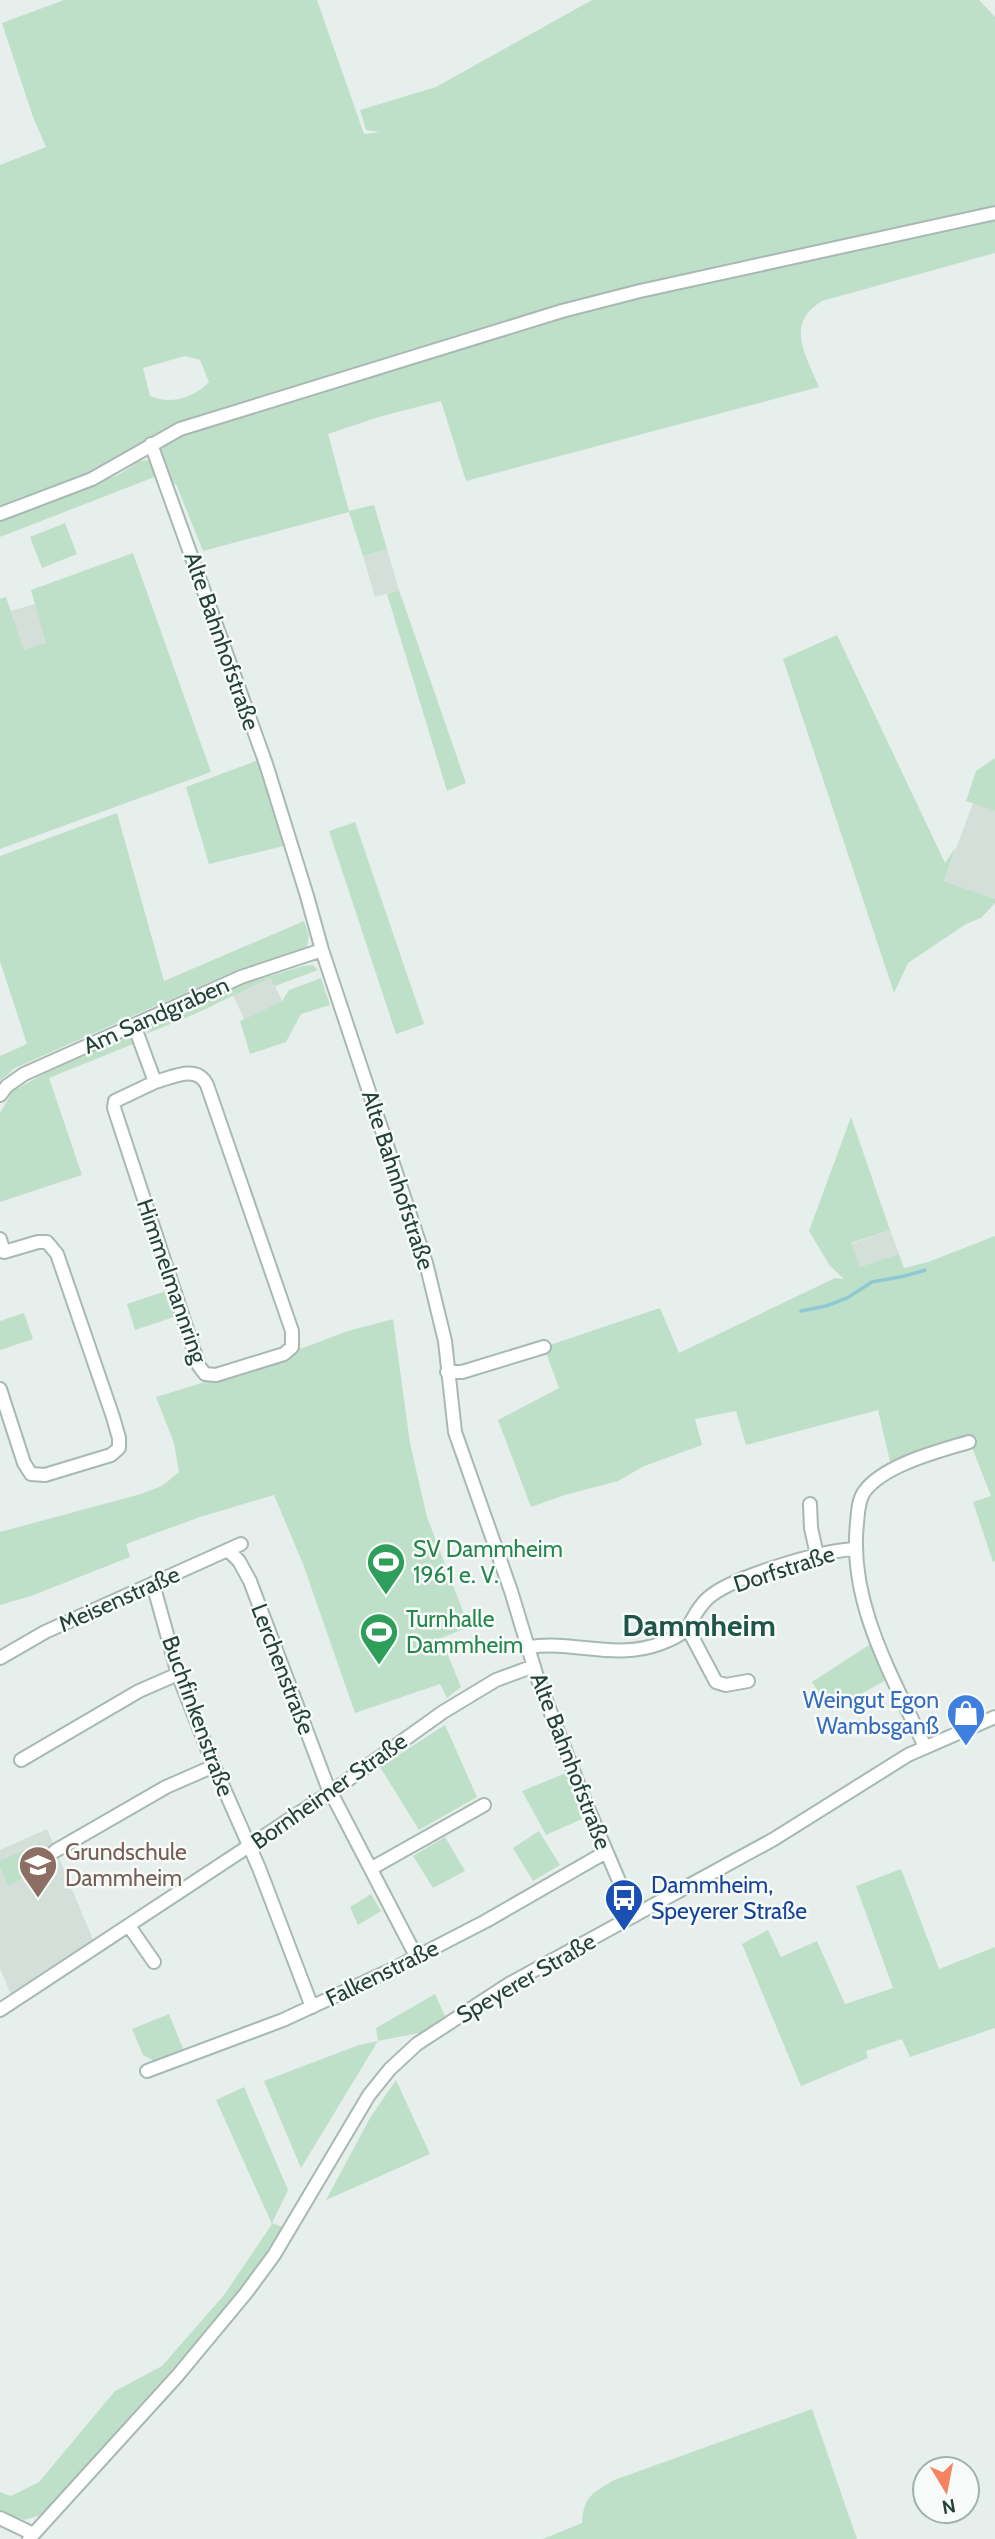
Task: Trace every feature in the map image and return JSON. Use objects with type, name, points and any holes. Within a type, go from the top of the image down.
[{"type":"street","points":[[0,514],[92,479],[173,432],[198,423],[583,305],[995,213]]},
{"type":"street","name":"Alte Bahnhofstraße","points":[[151,444],[266,764],[322,950],[426,1263],[442,1324],[454,1432],[534,1666],[606,1852],[634,1916]]},
{"type":"street","name":"Am Sandgraben","points":[[0,1095],[7,1086],[24,1074],[134,1024],[241,977],[322,950]]},
{"type":"street","points":[[134,1024],[155,1083]]},
{"type":"street","name":"Himmelmannring","points":[[191,1073],[199,1073],[205,1080],[292,1331],[292,1347],[284,1354],[216,1375],[205,1374],[199,1366],[114,1108],[115,1101],[120,1096],[155,1083],[191,1073]]},
{"type":"street","points":[[0,1389],[24,1463],[31,1474],[45,1475],[111,1455],[119,1448],[113,1417],[57,1254],[47,1242],[1,1248]]},
{"type":"street","points":[[447,1372],[472,1370],[544,1347]]},
{"type":"street","points":[[854,1549],[860,1499],[876,1480],[900,1466],[970,1442]]},
{"type":"street","points":[[810,1504],[811,1528],[817,1555]]},
{"type":"street","name":"Meisenstraße","points":[[0,1658],[45,1632],[241,1544]]},
{"type":"street","name":"Dorfstraße","points":[[688,1629],[706,1600],[722,1589],[777,1567],[817,1555],[854,1549],[857,1576],[872,1627],[884,1660],[925,1747]]},
{"type":"street","name":"Lerchenstraße","points":[[228,1550],[239,1561],[250,1581],[331,1792],[416,1956]]},
{"type":"street","name":"Buchfinkenstraße","points":[[153,1584],[178,1674],[214,1766],[250,1846],[312,2007]]},
{"type":"street","points":[[529,1647],[630,1651],[663,1643],[688,1629],[716,1682],[726,1685],[748,1681]]},
{"type":"street","name":"Bornheimer Straße","points":[[0,2010],[331,1792],[443,1712],[483,1687],[534,1666]]},
{"type":"street","points":[[22,1760],[139,1691],[178,1674]]},
{"type":"street","name":"Speyerer Straße","points":[[31,2537],[178,2375],[246,2293],[274,2255],[358,2112],[390,2069],[433,2033],[509,1984],[774,1839],[925,1747],[995,1717]]},
{"type":"street","points":[[55,1851],[166,1787],[214,1766]]},
{"type":"street","points":[[372,1868],[484,1805]]},
{"type":"street","name":"Falkenstraße","points":[[147,2071],[312,2007],[486,1921],[606,1852]]},
{"type":"street","points":[[129,1926],[154,1962]]},
{"type":"street","points":[[0,2518],[31,2537]]},
{"type":"shaded area","points":[[387,549],[399,590],[375,597],[363,556]]},
{"type":"shaded area","points":[[35,604],[47,643],[24,651],[11,611]]},
{"type":"shaded area","points":[[973,803],[995,811],[995,899],[944,881]]},
{"type":"shaded area","points":[[271,977],[282,1001],[244,1019],[233,995]]},
{"type":"shaded area","points":[[890,1230],[899,1254],[860,1268],[851,1244]]},
{"type":"shaded area","name":"Grundschule Dammheim","points":[[47,1829],[96,1947],[13,2000],[0,1968],[0,1850]]},
{"type":"green space","points":[[64,0],[317,0],[364,134],[380,132],[366,130],[360,110],[436,87],[592,0],[979,0],[995,17],[995,253],[822,301],[810,310],[801,330],[801,341],[819,387],[466,481],[441,401],[382,416],[328,434],[349,511],[374,505],[387,549],[363,556],[349,512],[203,551],[176,484],[168,486],[151,444],[119,465],[0,515],[0,165],[46,147],[33,117],[2,23]],"holes":[[[185,356],[200,360],[209,382],[203,388],[174,400],[150,396],[143,368]]]},
{"type":"green space","points":[[151,460],[157,476],[0,537],[0,519],[118,475],[140,461]]},
{"type":"green space","points":[[65,523],[77,554],[42,568],[30,537]]},
{"type":"green space","points":[[133,553],[211,772],[0,849],[0,599],[6,597],[24,650],[46,643],[31,590]]},
{"type":"green space","points":[[399,590],[466,783],[447,791],[387,594]]},
{"type":"green space","points":[[837,635],[945,863],[956,847],[944,881],[995,899],[995,903],[981,918],[966,924],[908,963],[894,993],[783,659]]},
{"type":"green space","points":[[264,758],[292,844],[209,864],[186,787]]},
{"type":"green space","points":[[995,758],[995,811],[966,801],[976,771]]},
{"type":"green space","points":[[117,813],[164,981],[304,921],[309,935],[307,947],[237,970],[15,1068],[0,1081],[0,1056],[27,1044],[0,961],[0,856]]},
{"type":"green space","points":[[355,822],[424,1024],[396,1034],[329,831]]},
{"type":"green space","points":[[313,965],[318,970],[275,986],[270,978],[146,1034],[151,1026],[241,985]]},
{"type":"green space","points":[[321,978],[330,1005],[301,1014],[286,1042],[250,1054],[240,1021],[282,1001],[289,990]]},
{"type":"green space","points":[[129,1036],[133,1044],[49,1078],[82,1175],[0,1202],[0,1113],[13,1091],[47,1072]]},
{"type":"green space","points":[[851,1117],[890,1230],[851,1243],[860,1267],[899,1254],[904,1268],[928,1262],[995,1236],[995,1561],[993,1562],[973,1502],[991,1496],[970,1442],[892,1470],[878,1410],[746,1445],[736,1411],[695,1419],[702,1445],[644,1466],[618,1481],[531,1507],[498,1420],[559,1388],[544,1347],[660,1308],[679,1353],[835,1278],[844,1279],[830,1266],[809,1231]]},
{"type":"green space","points":[[166,1291],[174,1317],[135,1330],[127,1304]]},
{"type":"green space","points":[[24,1313],[33,1339],[0,1350],[0,1321]]},
{"type":"green space","points":[[393,1319],[410,1443],[427,1517],[469,1627],[441,1638],[461,1687],[447,1698],[440,1684],[355,1713],[303,1564],[274,1495],[200,1517],[126,1544],[130,1557],[31,1596],[0,1605],[0,1532],[141,1494],[162,1486],[179,1472],[174,1443],[156,1397],[244,1370],[348,1331]]},
{"type":"green space","points":[[872,1643],[888,1679],[830,1711],[812,1682]]},
{"type":"green space","points":[[445,1725],[477,1797],[419,1830],[380,1767]]},
{"type":"green space","points":[[566,1773],[582,1819],[546,1835],[522,1791]]},
{"type":"green space","points":[[539,1831],[560,1865],[533,1881],[513,1848]]},
{"type":"green space","points":[[445,1837],[465,1871],[433,1888],[413,1856]]},
{"type":"green space","points":[[40,1843],[50,1867],[8,1885],[0,1861]]},
{"type":"green space","points":[[901,1869],[939,1969],[995,1947],[995,2028],[910,2057],[902,2039],[866,2051],[868,2058],[801,2086],[742,1944],[768,1930],[781,1957],[817,1941],[845,2004],[893,1988],[856,1886]]},
{"type":"green space","points":[[371,1894],[381,1911],[358,1925],[350,1907]]},
{"type":"green space","points":[[435,1994],[445,2016],[424,2032],[378,2041],[376,2028]]},
{"type":"green space","points":[[169,2014],[184,2051],[154,2061],[143,2055],[132,2029]]},
{"type":"green space","points":[[378,2041],[301,2168],[264,2081],[359,2045]]},
{"type":"green space","points":[[396,2080],[430,2154],[326,2200],[370,2118]]},
{"type":"green space","points":[[244,2087],[288,2190],[272,2223],[283,2227],[236,2298],[41,2515],[24,2520],[0,2512],[0,2492],[11,2496],[39,2482],[115,2391],[162,2366],[224,2295],[272,2224],[216,2100]]},
{"type":"green space","points":[[812,2409],[857,2539],[543,2539],[582,2523],[590,2496],[614,2480]]},
{"type":"waterway","points":[[801,1311],[847,1298],[872,1282],[925,1270]]},
{"type":"place","name":"SV Dammheim 1961 e. V.","points":[[386,1596]]},
{"type":"place","name":"Turnhalle Dammheim","points":[[379,1666]]},
{"type":"place","name":"Weingut Egon Wambsganß","points":[[966,1747]]},
{"type":"place","name":"Grundschule Dammheim","points":[[38,1899]]},
{"type":"place","name":"Dammheim, Speyerer Straße","points":[[624,1932]]},
{"type":"district","name":"Dammheim","points":[[699,1626]]}]
